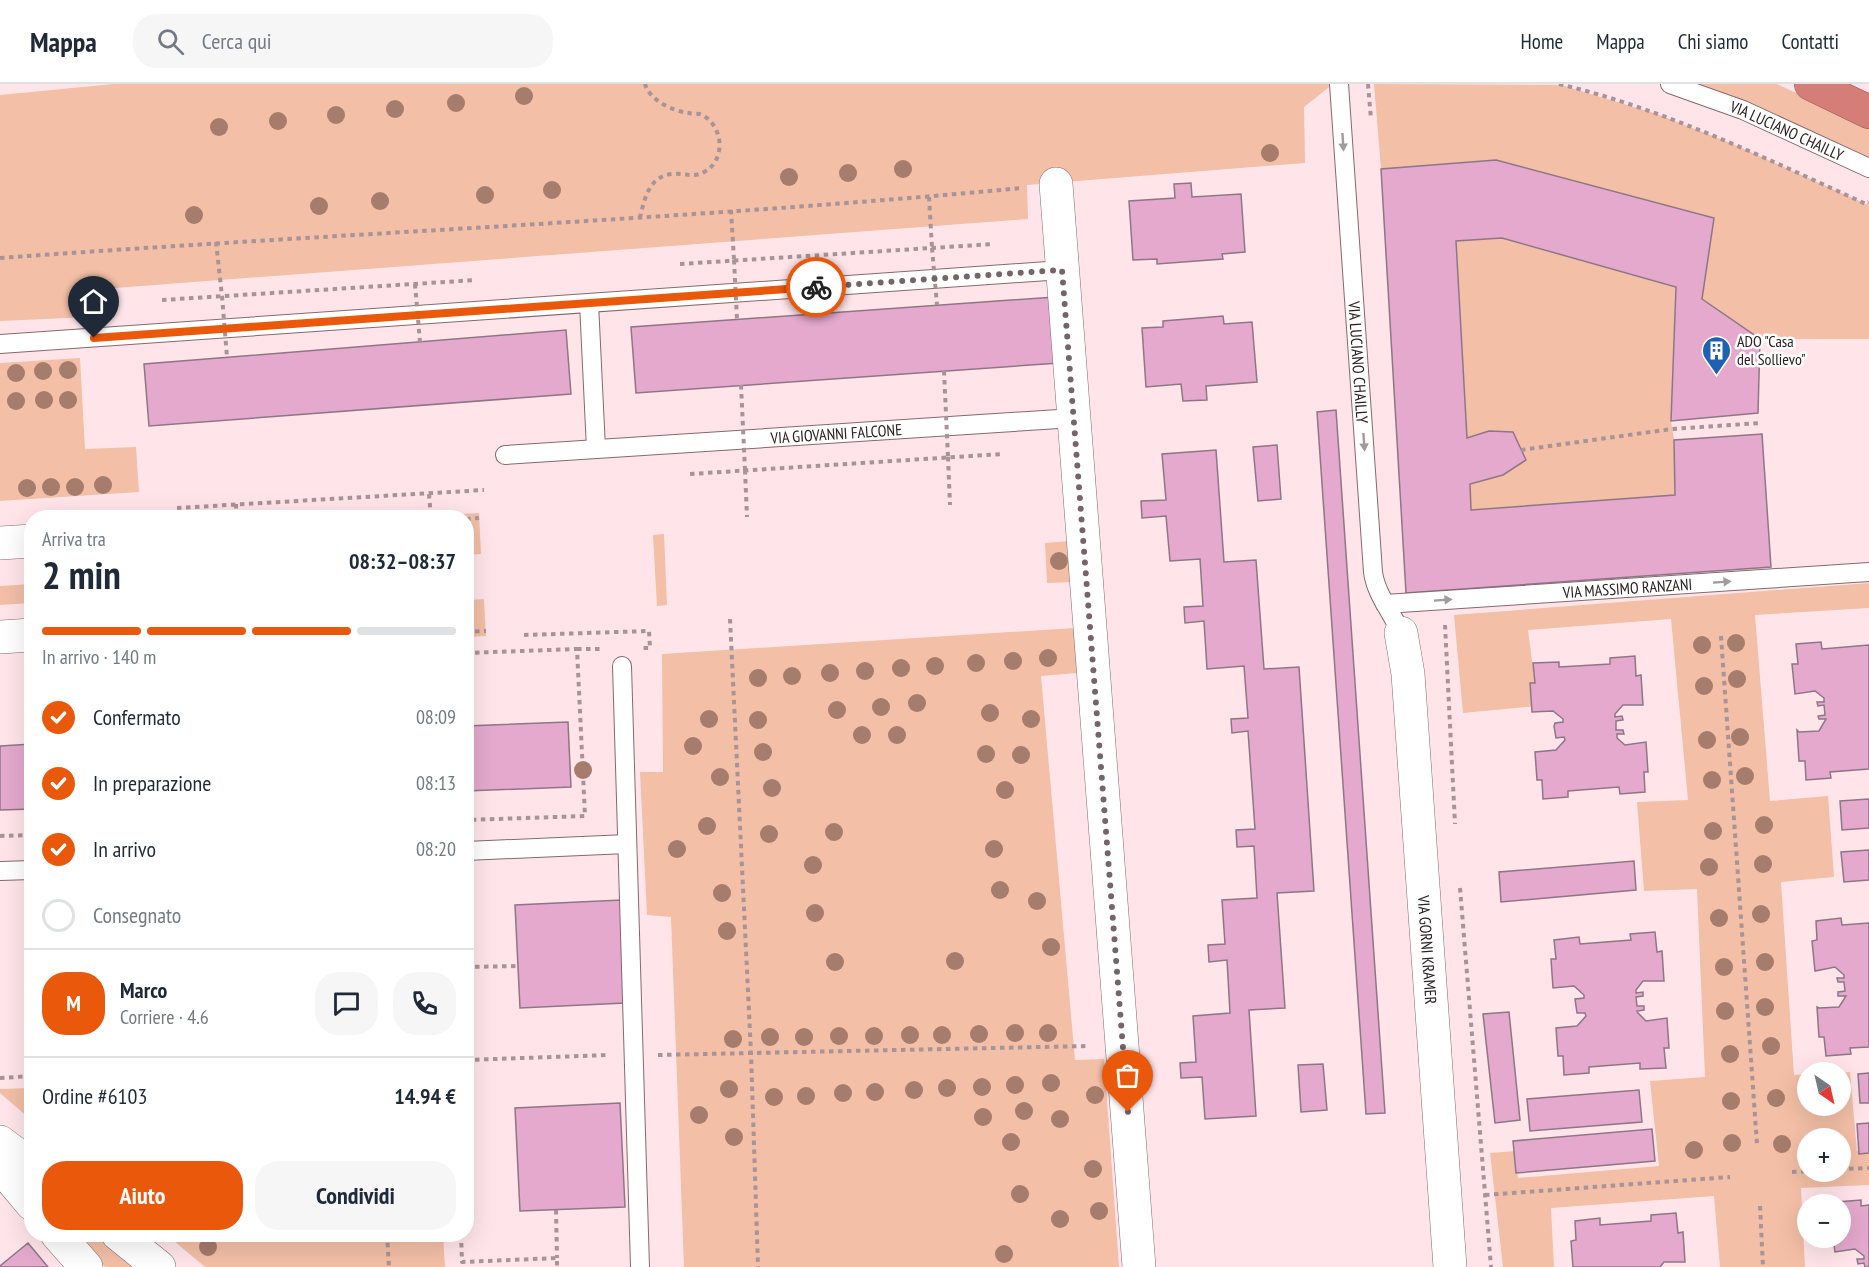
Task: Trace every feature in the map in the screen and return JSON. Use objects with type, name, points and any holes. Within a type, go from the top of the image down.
[{"type":"highway","points":[[1811,84],[1869,112]]},
{"type":"street","points":[[1056,184],[1139,1267]]},
{"type":"street","points":[[0,543],[24,542]]},
{"type":"street","name":"VIA GORNI KRAMER","points":[[1401,633],[1408,674],[1450,1267]]},
{"type":"street","points":[[0,637],[24,636]]},
{"type":"street","points":[[0,1142],[24,1160]]},
{"type":"street","points":[[0,1166],[24,1194]]},
{"type":"street","points":[[64,1242],[86,1267]]},
{"type":"street","points":[[128,1242],[159,1267]]},
{"type":"lane","name":"VIA LUCIANO CHAILLY","points":[[1339,84],[1373,572],[1375,585],[1401,633]]},
{"type":"lane","name":"VIA LUCIANO CHAILLY","points":[[1670,84],[1743,110],[1869,168]]},
{"type":"lane","points":[[0,344],[1062,270]]},
{"type":"lane","points":[[589,303],[596,449]]},
{"type":"lane","name":"VIA GIOVANNI FALCONE","points":[[505,455],[1074,418]]},
{"type":"lane","name":"VIA MASSIMO RANZANI","points":[[1385,604],[1869,572]]},
{"type":"lane","points":[[622,666],[640,1267]]},
{"type":"lane","points":[[474,851],[627,844]]},
{"type":"lane","points":[[0,871],[24,870]]},
{"type":"path","points":[[640,218],[644,199],[649,188],[657,180],[671,173],[691,175],[704,173],[714,164],[720,153],[719,138],[712,123],[701,114],[688,113],[655,99],[645,84]]},
{"type":"path","points":[[1368,84],[1371,120]]},
{"type":"path","points":[[1559,84],[1657,114],[1733,144],[1866,204],[1869,202]]},
{"type":"path","points":[[0,258],[216,242],[574,224],[731,210],[929,197],[1056,184]]},
{"type":"path","points":[[929,197],[937,305]]},
{"type":"path","points":[[731,210],[737,319]]},
{"type":"path","points":[[216,242],[226,357]]},
{"type":"path","points":[[680,264],[994,244]]},
{"type":"path","points":[[162,300],[476,280]]},
{"type":"path","points":[[415,284],[420,342]]},
{"type":"path","points":[[944,371],[950,505]]},
{"type":"path","points":[[741,385],[747,517]]},
{"type":"path","points":[[1521,450],[1672,429],[1760,423]]},
{"type":"path","points":[[690,474],[1002,454]]},
{"type":"path","points":[[177,508],[484,490]]},
{"type":"path","points":[[429,494],[430,510]]},
{"type":"path","points":[[236,504],[236,510]]},
{"type":"path","points":[[474,518],[479,518]]},
{"type":"path","points":[[730,620],[751,1053],[758,1267]]},
{"type":"path","points":[[1455,828],[1444,623],[1456,623]]},
{"type":"path","points":[[474,632],[486,631]]},
{"type":"path","points":[[524,635],[649,631],[650,648],[639,648]]},
{"type":"path","points":[[1721,636],[1757,1144]]},
{"type":"path","points":[[474,820],[585,816],[578,649]]},
{"type":"path","points":[[474,653],[608,649]]},
{"type":"path","points":[[0,836],[24,835]]},
{"type":"path","points":[[1460,887],[1491,1267]]},
{"type":"path","points":[[474,967],[518,966]]},
{"type":"path","points":[[684,1054],[1122,1045]]},
{"type":"path","points":[[474,1060],[608,1055]]},
{"type":"path","points":[[0,1077],[24,1076]]},
{"type":"path","points":[[1851,1169],[1869,1168]]},
{"type":"path","points":[[1792,1172],[1797,1172]]},
{"type":"path","points":[[1445,1197],[1730,1177]]},
{"type":"path","points":[[1760,1206],[1763,1267]]},
{"type":"path","points":[[556,1210],[557,1267]]},
{"type":"path","points":[[387,1242],[389,1267]]},
{"type":"path","points":[[461,1242],[462,1262],[557,1258]]},
{"type":"shaded area","points":[[114,84],[1333,84],[1304,107],[1305,163],[1027,185],[1028,219],[89,290],[90,317],[0,321],[0,95]]},
{"type":"shaded area","points":[[1374,84],[1561,85],[1657,114],[1733,144],[1866,204],[1869,202],[1869,339],[1760,339],[1702,299],[1713,218],[1496,160],[1381,169]]},
{"type":"shaded area","points":[[1697,84],[1777,84],[1869,127],[1869,157],[1771,112]]},
{"type":"shaded area","points":[[1502,238],[1676,287],[1671,421],[1674,440],[1675,495],[1471,510],[1470,484],[1503,475],[1526,460],[1513,432],[1489,431],[1467,438],[1456,241]]},
{"type":"shaded area","points":[[80,358],[85,449],[136,447],[139,492],[0,501],[0,363]]},
{"type":"shaded area","points":[[474,513],[479,513],[481,554],[474,554]]},
{"type":"shaded area","points":[[664,534],[667,605],[657,606],[653,535]]},
{"type":"shaded area","points":[[1071,541],[1073,582],[1047,583],[1045,543]]},
{"type":"shaded area","points":[[1869,583],[1869,608],[1755,615],[1770,801],[1828,796],[1834,877],[1781,882],[1794,1075],[1797,1075],[1797,1116],[1851,1116],[1851,1083],[1857,1151],[1869,1150],[1869,1185],[1801,1188],[1801,1194],[1797,1194],[1797,1248],[1804,1248],[1805,1267],[1720,1267],[1714,1196],[1551,1208],[1554,1267],[1503,1267],[1490,1153],[1515,1151],[1518,1178],[1659,1166],[1650,1081],[1705,1077],[1697,889],[1644,891],[1637,802],[1688,800],[1671,619],[1528,630],[1538,706],[1463,713],[1454,615]]},
{"type":"shaded area","points":[[24,584],[24,603],[0,605],[0,586]]},
{"type":"shaded area","points":[[484,599],[486,636],[474,637],[474,600]]},
{"type":"shaded area","points":[[1074,628],[1077,673],[1041,676],[1075,1060],[1104,1059],[1119,1267],[684,1267],[671,917],[647,915],[640,772],[663,772],[662,654]]},
{"type":"shaded area","points":[[24,1088],[24,1114],[0,1093],[0,1089]]},
{"type":"shaded area","points":[[82,1242],[109,1242],[139,1267],[105,1267]]},
{"type":"shaded area","points":[[175,1242],[443,1242],[445,1267],[205,1267]]},
{"type":"building","name":"ADO \"Casa del Sollievo\"","points":[[1496,160],[1714,218],[1702,299],[1760,339],[1758,413],[1671,421],[1676,287],[1502,238],[1456,241],[1467,438],[1489,431],[1513,432],[1526,460],[1503,475],[1470,484],[1471,510],[1675,495],[1674,440],[1762,434],[1771,567],[1406,593],[1381,169]]},
{"type":"building","points":[[1191,183],[1192,197],[1241,194],[1245,252],[1222,254],[1223,259],[1157,264],[1157,259],[1133,260],[1129,201],[1175,198],[1174,184]]},
{"type":"building","points":[[1055,297],[1059,363],[636,393],[631,327]]},
{"type":"building","points":[[1223,316],[1224,324],[1252,322],[1257,382],[1206,386],[1207,400],[1183,401],[1181,384],[1146,387],[1142,328],[1163,327],[1163,321]]},
{"type":"building","points":[[566,330],[571,394],[149,426],[144,364]]},
{"type":"building","points":[[1336,410],[1385,1113],[1366,1114],[1317,412]]},
{"type":"building","points":[[1277,445],[1281,499],[1258,501],[1253,447]]},
{"type":"building","points":[[1216,450],[1224,562],[1256,560],[1264,669],[1299,667],[1314,891],[1277,893],[1285,1008],[1249,1010],[1256,1116],[1205,1119],[1202,1077],[1181,1078],[1180,1063],[1196,1062],[1193,1016],[1230,1013],[1227,960],[1209,962],[1208,945],[1225,944],[1222,900],[1257,898],[1254,846],[1237,847],[1236,830],[1255,829],[1248,731],[1232,733],[1231,719],[1248,718],[1244,666],[1207,669],[1204,621],[1185,623],[1184,607],[1203,606],[1200,559],[1170,561],[1166,516],[1142,518],[1141,501],[1166,500],[1162,454]]},
{"type":"building","points":[[1821,642],[1822,649],[1869,645],[1869,769],[1830,772],[1831,778],[1806,780],[1805,761],[1799,761],[1797,730],[1799,732],[1819,731],[1826,719],[1819,719],[1818,716],[1825,715],[1824,705],[1818,706],[1817,702],[1824,702],[1824,698],[1815,691],[1795,694],[1792,664],[1798,664],[1796,644]]},
{"type":"building","points":[[1635,656],[1636,676],[1641,675],[1643,705],[1623,705],[1615,717],[1622,716],[1623,720],[1616,721],[1616,730],[1623,730],[1624,734],[1617,734],[1617,738],[1625,745],[1646,742],[1648,772],[1644,772],[1645,792],[1620,794],[1619,787],[1568,791],[1568,797],[1543,799],[1542,780],[1537,780],[1535,752],[1556,750],[1565,740],[1564,737],[1556,738],[1554,726],[1555,723],[1563,722],[1563,719],[1553,711],[1532,712],[1530,683],[1535,683],[1533,663],[1559,662],[1559,667],[1610,664],[1610,658]]},
{"type":"building","points":[[568,722],[571,787],[474,791],[474,726]]},
{"type":"building","points":[[24,744],[24,809],[0,810],[0,746]]},
{"type":"building","points":[[1869,799],[1869,828],[1842,830],[1840,801]]},
{"type":"building","points":[[1869,850],[1869,880],[1844,882],[1841,852]]},
{"type":"building","points":[[1634,861],[1636,890],[1501,902],[1499,872]]},
{"type":"building","points":[[621,900],[625,1003],[520,1008],[515,905]]},
{"type":"building","points":[[1841,918],[1842,925],[1869,923],[1869,1047],[1850,1048],[1851,1054],[1826,1056],[1824,1037],[1819,1037],[1817,1007],[1839,1007],[1846,996],[1838,996],[1838,992],[1845,991],[1844,982],[1838,982],[1837,978],[1844,978],[1844,975],[1835,967],[1815,971],[1812,941],[1817,940],[1816,921]]},
{"type":"building","points":[[1655,932],[1657,952],[1662,951],[1664,981],[1643,981],[1636,993],[1643,992],[1643,996],[1636,997],[1637,1006],[1644,1006],[1644,1010],[1637,1011],[1646,1021],[1667,1018],[1669,1048],[1664,1048],[1666,1068],[1640,1069],[1640,1063],[1589,1067],[1589,1073],[1564,1075],[1563,1056],[1558,1056],[1556,1028],[1577,1026],[1586,1016],[1585,1013],[1577,1013],[1575,999],[1584,998],[1584,995],[1574,986],[1553,988],[1551,959],[1556,959],[1554,940],[1579,937],[1580,944],[1631,940],[1630,934]]},
{"type":"building","points":[[1509,1012],[1520,1120],[1495,1123],[1483,1014]]},
{"type":"building","points":[[1323,1064],[1327,1110],[1301,1112],[1298,1065]]},
{"type":"building","points":[[1869,1073],[1869,1103],[1860,1103],[1858,1074]]},
{"type":"building","points":[[1639,1090],[1642,1122],[1530,1131],[1527,1099]]},
{"type":"building","points":[[620,1103],[625,1207],[520,1211],[515,1108]]},
{"type":"building","points":[[1869,1123],[1869,1153],[1859,1154],[1857,1124]]},
{"type":"building","points":[[1652,1129],[1655,1161],[1516,1173],[1513,1141]]},
{"type":"building","points":[[1861,1200],[1861,1206],[1869,1205],[1869,1267],[1865,1267],[1864,1263],[1858,1264],[1857,1259],[1864,1259],[1864,1256],[1855,1249],[1835,1252],[1834,1248],[1851,1248],[1851,1201]]},
{"type":"building","points":[[1676,1213],[1678,1233],[1683,1232],[1685,1262],[1664,1262],[1660,1267],[1573,1267],[1571,1241],[1576,1240],[1575,1221],[1600,1218],[1600,1225],[1651,1221],[1651,1215]]},
{"type":"building","points":[[28,1243],[48,1267],[0,1267],[0,1266]]},
{"type":"way so far","points":[[816,287],[1062,270],[1128,1112]]},
{"type":"place","name":"ADO \"Casa del Sollievo\"","points":[[1716,376]]},
{"type":"route","points":[[94,338],[816,287]]}]
